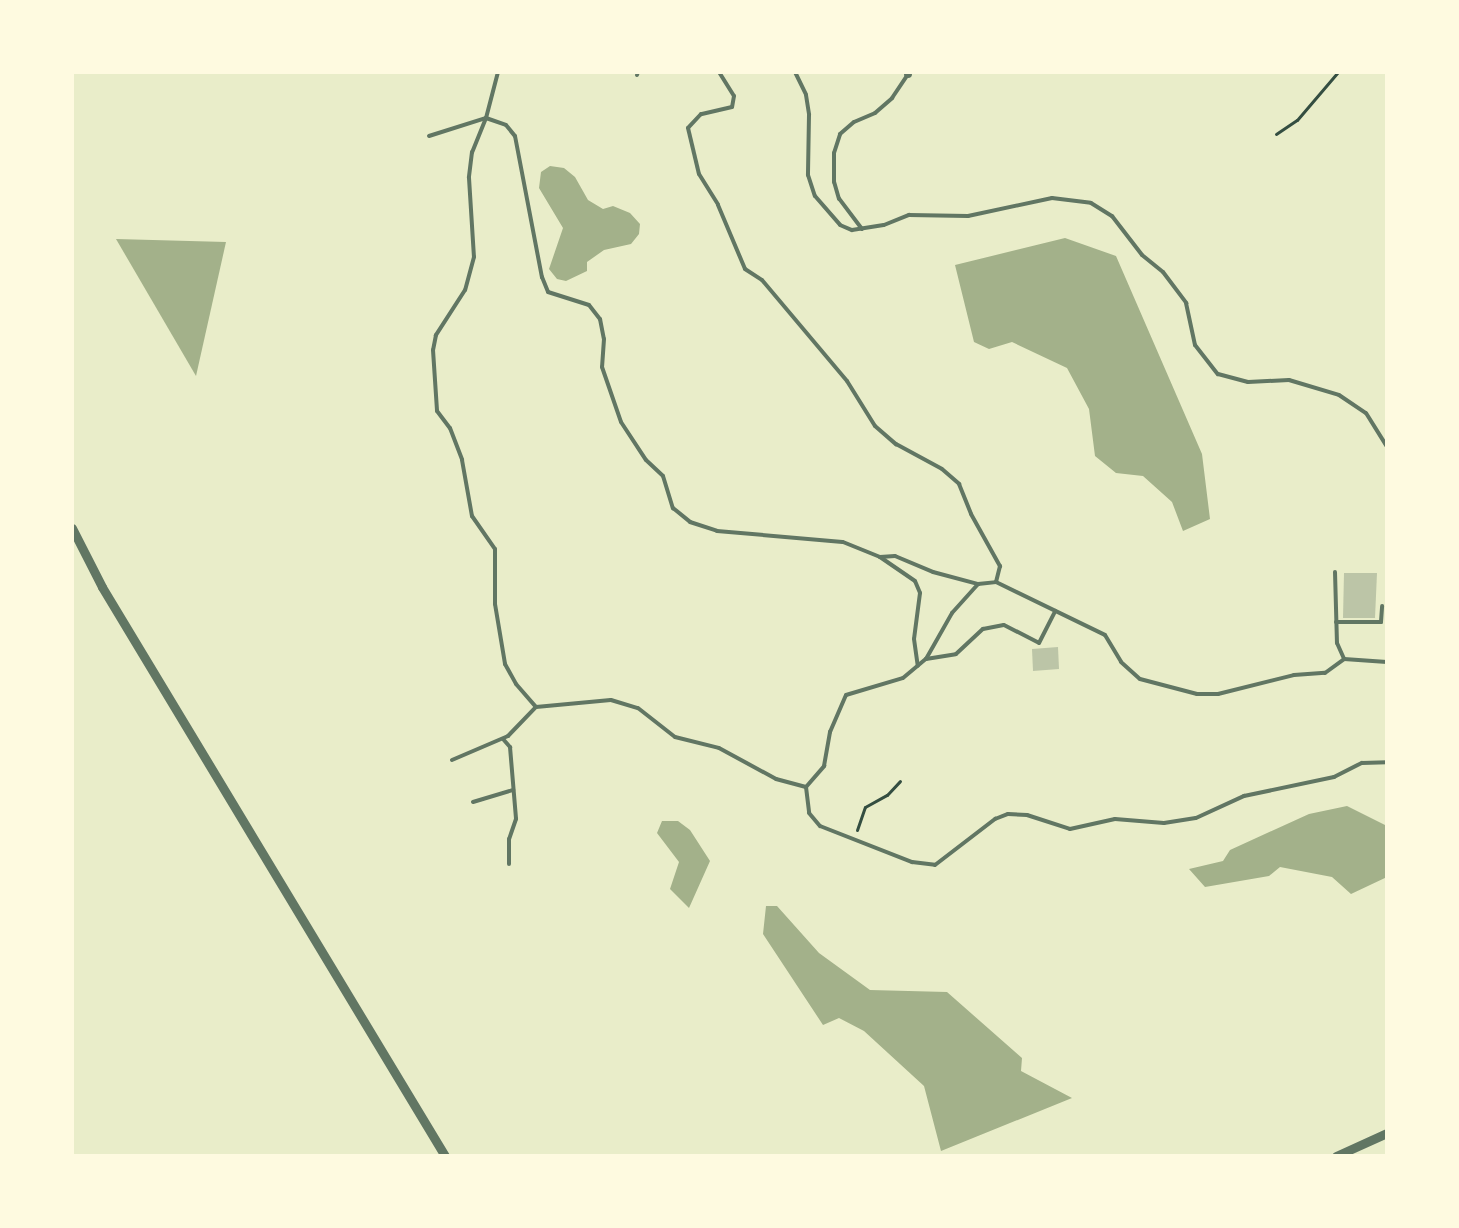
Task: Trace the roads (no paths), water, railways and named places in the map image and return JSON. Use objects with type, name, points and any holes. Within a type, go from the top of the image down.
[{"type":"street","points":[[72,528],[102,587],[445,1156]]},
{"type":"street","points":[[1336,1156],[1387,1133]]},
{"type":"lane","points":[[498,72],[486,118],[472,152],[469,178],[474,257],[465,290],[436,335],[433,350],[437,411],[450,428],[462,460],[472,516],[495,549],[495,604],[505,664],[516,684],[536,707]]},
{"type":"lane","points":[[719,72],[734,96],[732,107],[701,114],[688,128],[699,174],[718,205],[745,269],[762,280],[847,381],[875,426],[896,444],[942,469],[959,484],[979,532],[1000,566],[996,582]]},
{"type":"lane","points":[[795,72],[806,95],[808,175],[815,196],[840,225],[862,229],[909,215],[968,216],[1052,198],[1091,203],[1112,216],[1142,255],[1171,282],[1186,303],[1189,331],[1195,345],[1218,374],[1248,382],[1289,380],[1339,395],[1366,413],[1387,446]]},
{"type":"lane","points":[[862,229],[839,199],[834,182],[834,153],[840,134],[854,122],[875,113],[892,98],[908,73]]},
{"type":"lane","points":[[429,136],[486,118],[506,125],[515,136],[542,277],[548,292],[589,305],[600,319],[604,339],[602,367],[621,422],[646,460],[663,476],[673,508],[690,522],[717,531],[843,542],[880,557],[915,581],[920,593],[914,639],[918,666]]},
{"type":"lane","points":[[880,557],[895,556],[933,572],[978,584],[996,582],[1105,635],[1121,662],[1140,679],[1197,694],[1218,694],[1294,675],[1325,673],[1344,659],[1387,662]]},
{"type":"lane","points":[[1335,572],[1337,643],[1344,659]]},
{"type":"lane","points":[[978,584],[952,613],[926,659],[918,666],[903,678],[846,695],[830,732],[824,766],[806,787],[809,813],[820,826],[912,862],[935,865],[995,819],[1008,814],[1027,815],[1070,829],[1115,819],[1164,823],[1196,818],[1244,796],[1334,777],[1362,763],[1387,762]]},
{"type":"lane","points":[[1336,622],[1381,622],[1382,606]]},
{"type":"lane","points":[[926,659],[956,654],[983,629],[1004,625],[1039,643],[1055,611]]},
{"type":"lane","points":[[452,760],[503,738],[536,707],[611,700],[638,708],[675,737],[719,748],[776,779],[806,787]]},
{"type":"lane","points":[[503,738],[510,747],[516,819],[509,839],[509,864]]},
{"type":"lane","points":[[473,802],[513,790]]}]
